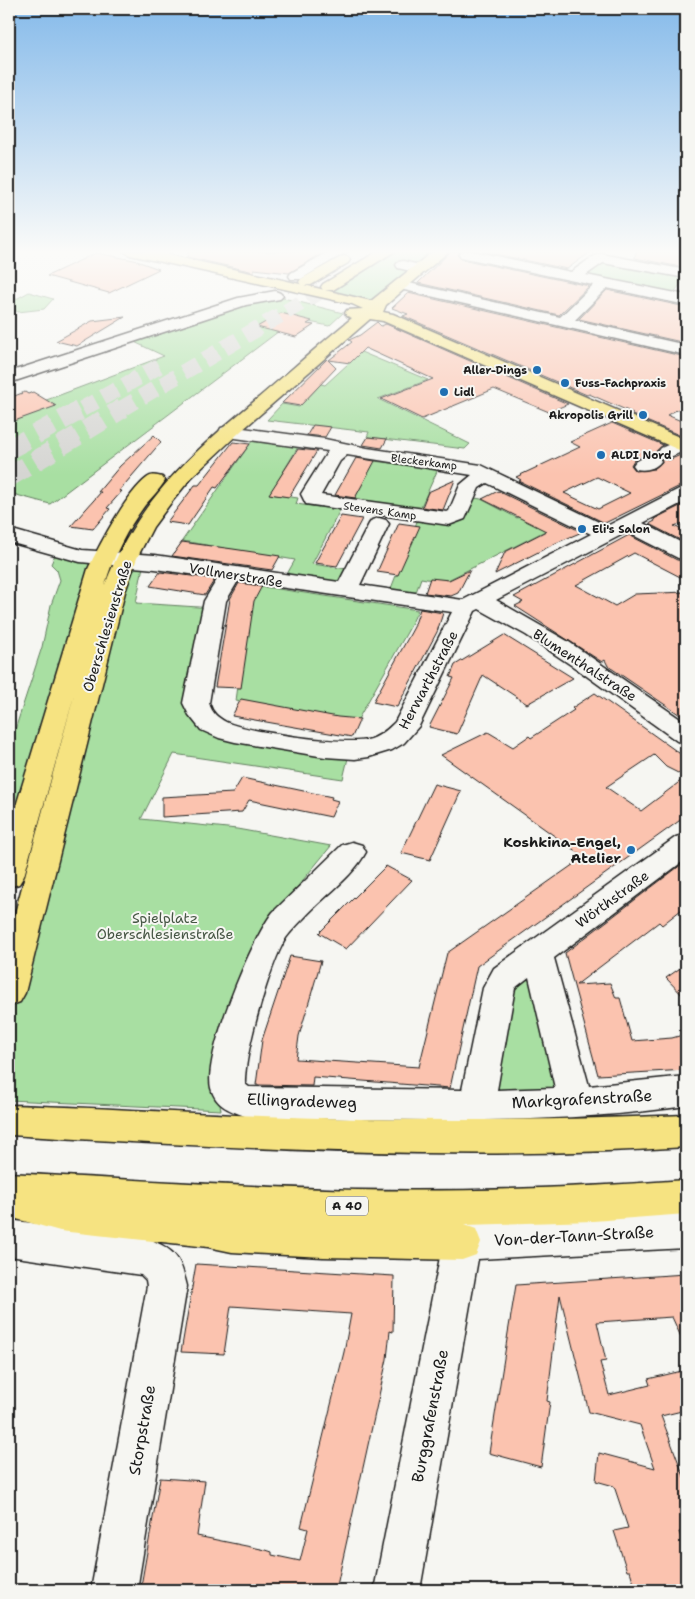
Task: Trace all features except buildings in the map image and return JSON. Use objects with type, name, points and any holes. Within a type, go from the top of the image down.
[{"type":"main road","points":[[191,443],[340,326]]},
{"type":"main road","name":"Oberschlesienstraße","points":[[9,876],[86,608],[115,560],[178,478],[343,326]]},
{"type":"main road","points":[[394,326],[417,336],[445,343],[666,454]]},
{"type":"main road","name":"Oberschlesienstraße","points":[[9,994],[116,587],[115,560],[110,543],[129,511],[166,468]]},
{"type":"main road","points":[[9,1120],[210,1131],[388,1137],[508,1138],[606,1136],[686,1131]]},
{"type":"main road","points":[[606,1136],[686,1120]]},
{"type":"main road","name":"A 40","points":[[9,1190],[312,1206],[456,1207],[602,1204],[684,1224]]},
{"type":"main road","points":[[9,1199],[19,1204],[60,1213],[208,1229],[232,1234],[323,1239],[462,1242]]},
{"type":"street","points":[[9,378],[168,326]]},
{"type":"street","points":[[580,326],[686,350]]},
{"type":"street","name":"Bleckerkamp","points":[[228,432],[464,467],[487,474],[606,533]]},
{"type":"street","name":"Stevens Kamp","points":[[344,448],[332,458],[310,494],[313,500],[448,519],[458,515],[470,485],[487,474]]},
{"type":"street","points":[[473,604],[686,493]]},
{"type":"street","points":[[346,591],[379,524]]},
{"type":"street","points":[[628,524],[686,553]]},
{"type":"street","name":"Vollmerstraße","points":[[9,535],[74,555],[144,561],[346,591],[473,604]]},
{"type":"street","name":"Herwarthstraße","points":[[231,574],[215,601],[200,675],[196,702],[198,711],[203,719],[222,730],[332,750],[364,750],[399,736],[473,604]]},
{"type":"street","name":"Blumenthalstraße","points":[[473,604],[543,637],[635,697],[686,735]]},
{"type":"street","name":"Wörthstraße","points":[[477,1104],[499,988],[504,977],[686,844]]},
{"type":"street","name":"Ellingradeweg","points":[[352,852],[331,875],[288,915],[274,934],[246,1000],[235,1036],[227,1079],[228,1088],[236,1098],[248,1102],[477,1104]]},
{"type":"street","points":[[537,954],[544,974],[576,1102]]},
{"type":"street","name":"Markgrafenstraße","points":[[477,1104],[635,1099],[686,1091]]},
{"type":"street","name":"Von-der-Tann-Straße","points":[[462,1242],[684,1224]]},
{"type":"street","name":"Storpstraße","points":[[9,1238],[149,1258],[156,1275],[167,1286],[114,1590]]},
{"type":"street","name":"Burggrafenstraße","points":[[397,1590],[462,1242]]},
{"type":"green space","points":[[174,326],[286,326],[50,504],[9,493],[9,414],[164,356],[128,339]]},
{"type":"green space","points":[[361,352],[428,380],[378,399],[470,444],[465,449],[367,437],[369,432],[267,420],[282,404],[299,407],[321,384],[325,385]]},
{"type":"green space","points":[[252,441],[298,447],[270,494],[298,498],[296,504],[340,510],[312,564],[347,569],[339,582],[287,574],[295,560],[182,541]]},
{"type":"green space","points":[[374,461],[438,469],[418,513],[350,503]]},
{"type":"green space","points":[[469,497],[481,499],[517,518],[531,511],[557,525],[444,582],[421,578],[415,595],[390,591],[418,519],[446,524],[451,523],[459,516]]},
{"type":"green space","points":[[57,550],[103,559],[9,873],[9,748],[42,647],[51,605],[60,580],[57,570],[51,564]]},
{"type":"green space","name":"Spielplatz Oberschlesienstraße","points":[[126,561],[144,561],[136,603],[214,608],[199,675],[209,725],[349,754],[343,779],[174,754],[141,819],[237,829],[331,846],[257,936],[223,1045],[218,1095],[221,1110],[9,1100],[9,999],[72,753]]},
{"type":"green space","points":[[258,586],[418,610],[357,721],[236,701],[249,601]]},
{"type":"green space","points":[[531,972],[557,1088],[503,1094],[495,1089],[508,986]]},
{"type":"tunnel","points":[[121,409],[262,326]]},
{"type":"tunnel","points":[[82,409],[161,365]]},
{"type":"tunnel","points":[[9,449],[84,408]]},
{"type":"tunnel","points":[[9,477],[123,408]]},
{"type":"place","name":"Aller-Dings","points":[[537,370]]},
{"type":"place","name":"Fuss-Fachpraxis","points":[[565,383]]},
{"type":"place","name":"Lidl","points":[[444,392]]},
{"type":"place","name":"Akropolis Grill","points":[[643,415]]},
{"type":"place","name":"ALDI Nord","points":[[601,455]]},
{"type":"place","name":"Eli's Salon","points":[[582,529]]},
{"type":"place","name":"Koshkina-Engel, Atelier","points":[[631,850]]}]
